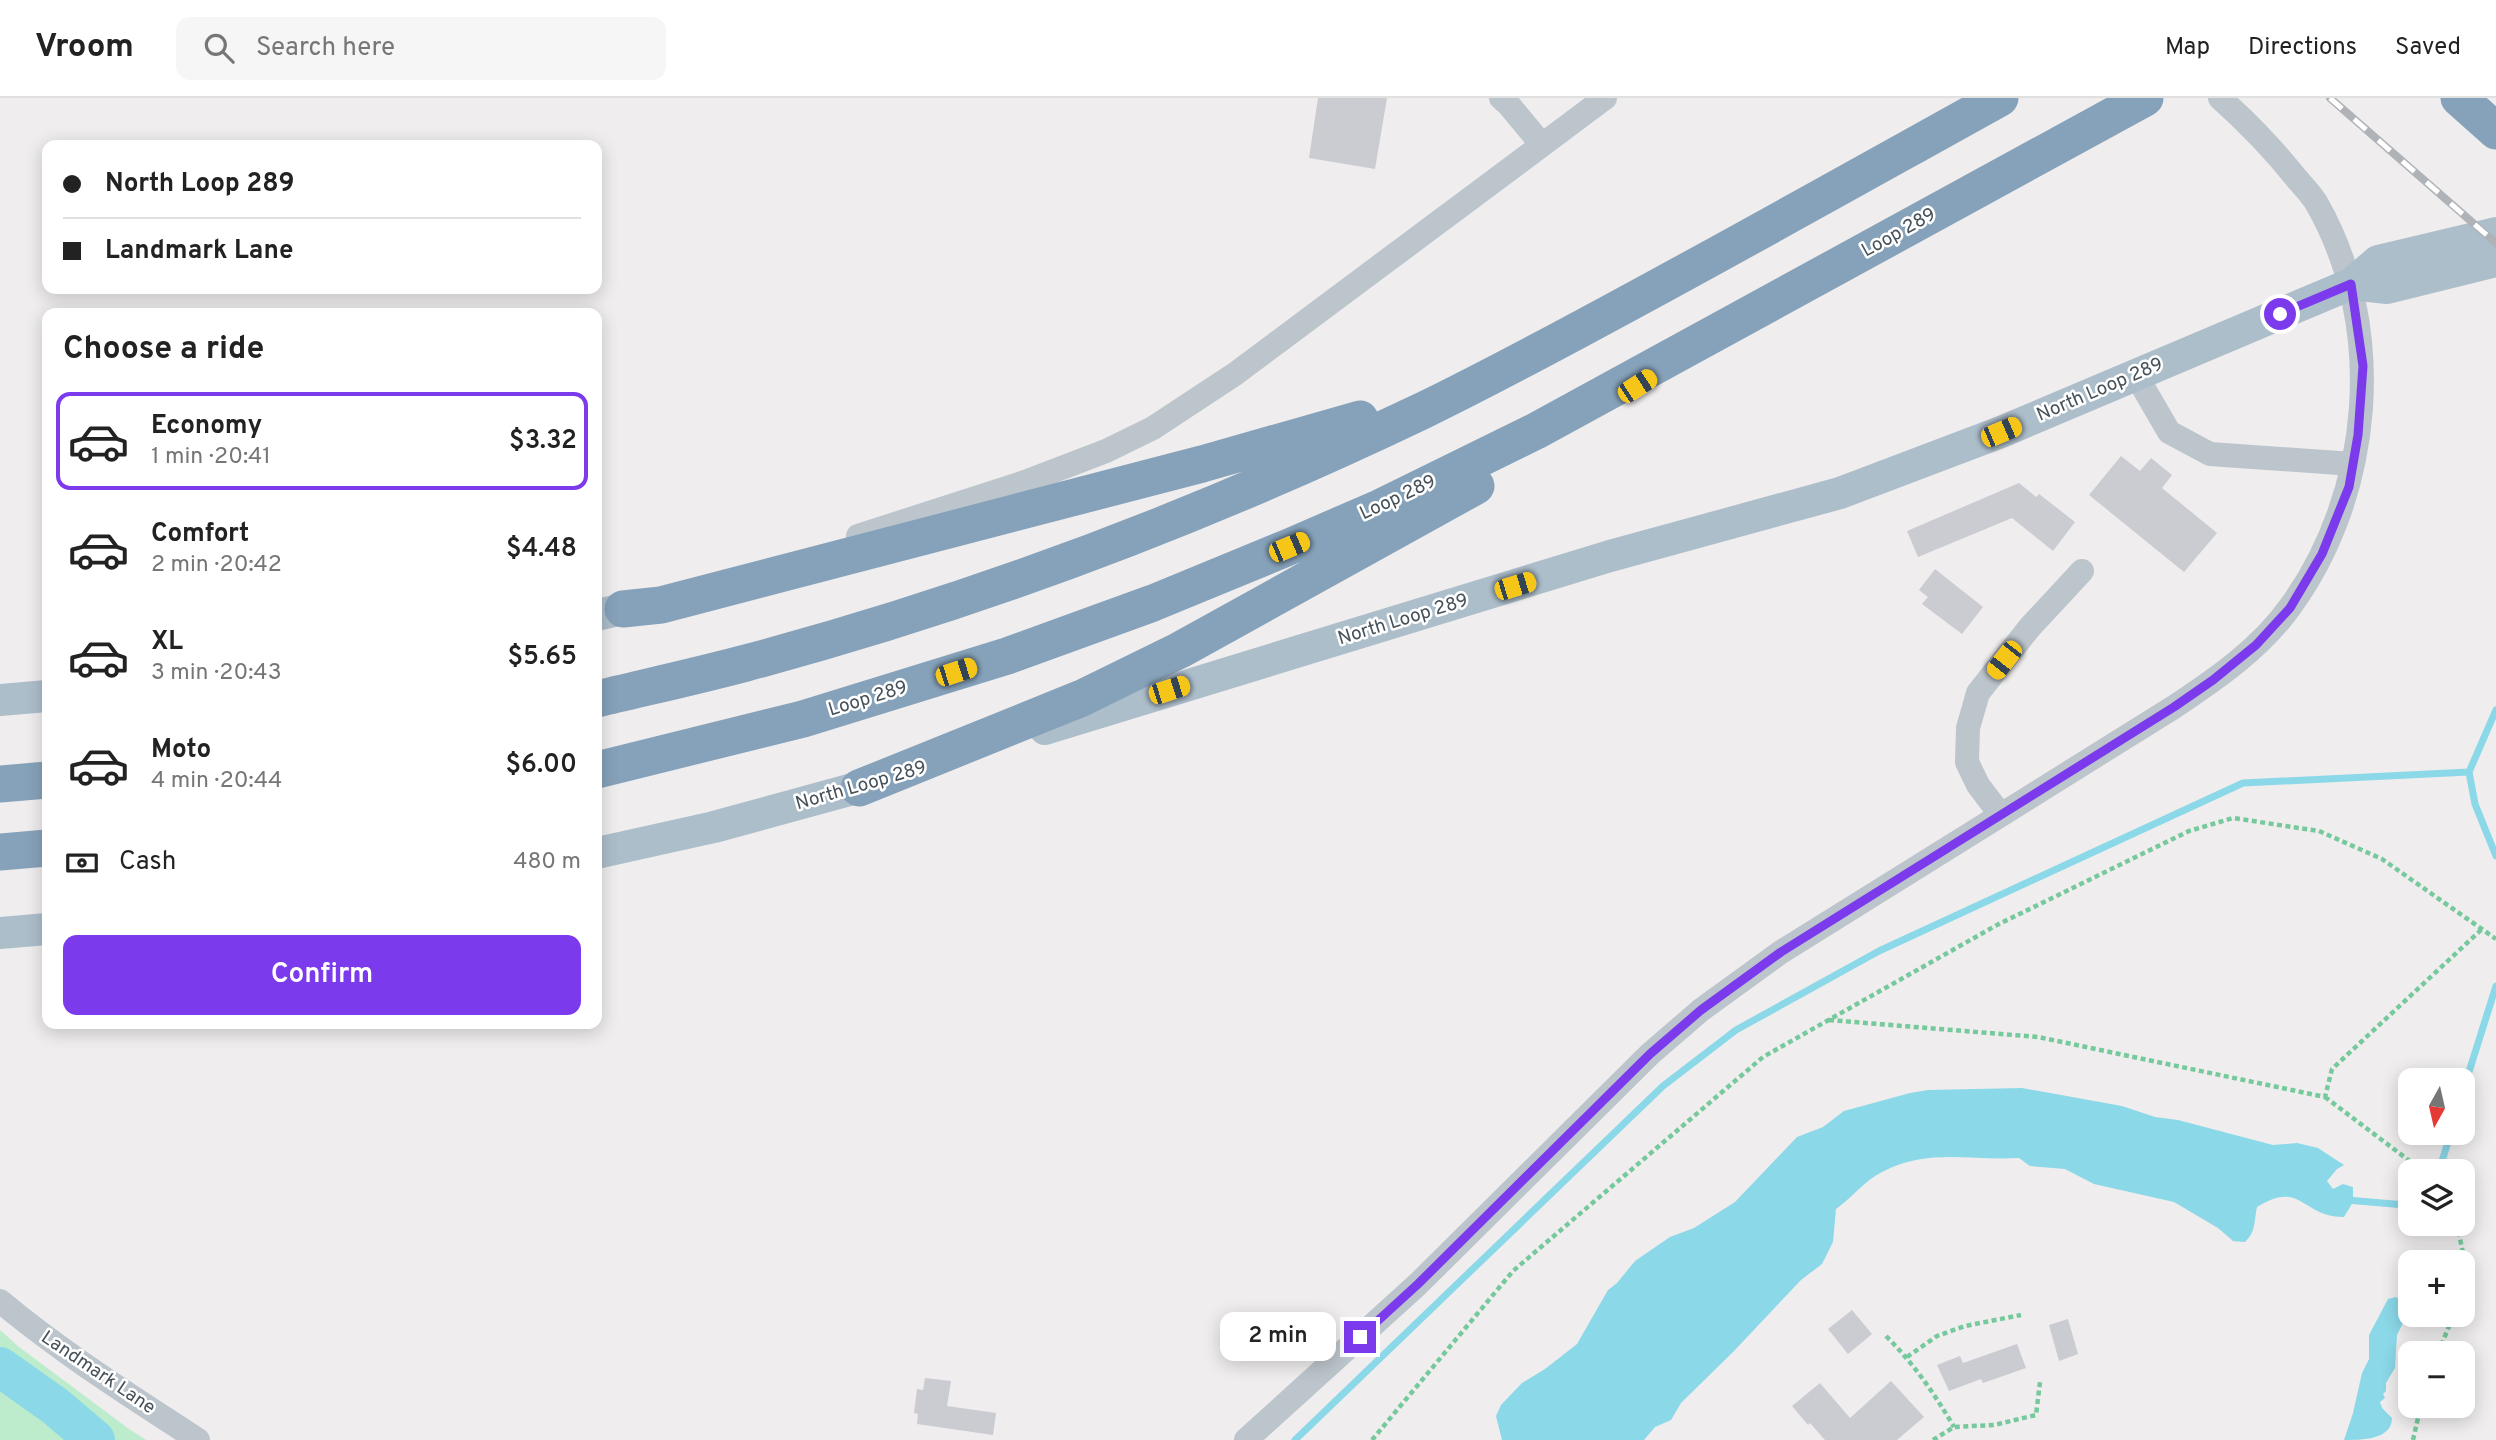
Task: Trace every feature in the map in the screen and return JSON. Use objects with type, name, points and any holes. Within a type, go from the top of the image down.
[{"type":"highway","points":[[602,698],[748,662],[862,629],[979,592],[1212,505],[1426,409],[1541,351],[2000,98]]},
{"type":"highway","name":"Loop 289","points":[[602,769],[803,719],[1007,656],[1153,603],[1327,531],[1478,461],[1724,330],[2145,98]]},
{"type":"highway","points":[[2459,98],[2496,131]]},
{"type":"highway","points":[[859,788],[1083,698],[1180,650],[1529,456],[1724,330]]},
{"type":"highway","points":[[610,612],[661,606],[1202,464],[1381,413],[1541,351]]},
{"type":"highway","points":[[0,784],[42,780]]},
{"type":"highway","points":[[0,852],[42,848]]},
{"type":"main road","name":"North Loop 289","points":[[602,852],[713,828],[859,788],[1610,556],[1840,493],[2001,432],[2351,284],[2378,261],[2496,233]]},
{"type":"main road","name":"North Loop 289","points":[[2351,284],[2387,288],[2496,261]]},
{"type":"main road","points":[[0,700],[42,696]]},
{"type":"main road","points":[[0,933],[42,929]]},
{"type":"street","points":[[1501,98],[1510,105],[1542,145]]},
{"type":"street","points":[[610,612],[659,594],[865,534],[1025,482],[1153,428],[1235,374],[1605,98]]},
{"type":"street","points":[[1247,1440],[1418,1284],[1650,1054],[1701,1010],[1781,952],[2174,707],[2256,645],[2290,608],[2322,554],[2349,487],[2363,366],[2351,284],[2317,202],[2280,158],[2220,98]]},
{"type":"street","points":[[2136,375],[2169,432],[2210,454],[2353,464]]},
{"type":"street","points":[[2000,814],[1978,785],[1968,762],[1968,729],[1978,693],[2030,626],[2082,571]]},
{"type":"street","name":"Landmark Lane","points":[[0,1301],[84,1365],[198,1440]]},
{"type":"path","points":[[1372,1440],[1513,1271],[1763,1057],[1997,925],[2189,831],[2233,818],[2319,831],[2382,859],[2496,939]]},
{"type":"path","points":[[2325,1097],[2332,1069],[2482,929]]},
{"type":"path","points":[[1829,1020],[2038,1037],[2325,1097],[2409,1159]]},
{"type":"path","points":[[1907,1357],[1937,1336],[1965,1326],[2021,1315]]},
{"type":"path","points":[[1886,1336],[1930,1386],[1954,1427]]},
{"type":"path","points":[[1933,1440],[1954,1427],[1994,1425],[2036,1415],[2040,1382]]},
{"type":"path","points":[[2413,1440],[2418,1418]]},
{"type":"green space","points":[[0,1330],[19,1347],[146,1440],[0,1440]]},
{"type":"water","points":[[2022,1088],[2122,1106],[2155,1117],[2178,1120],[2273,1145],[2297,1143],[2318,1148],[2344,1165],[2327,1181],[2333,1189],[2343,1184],[2353,1187],[2353,1202],[2344,1217],[2319,1212],[2293,1198],[2272,1199],[2257,1207],[2249,1238],[2245,1242],[2233,1241],[2218,1228],[2174,1202],[2094,1184],[2065,1169],[2030,1166],[2019,1158],[1949,1157],[1916,1160],[1882,1172],[1836,1209],[1833,1242],[1822,1264],[1801,1280],[1681,1403],[1671,1420],[1655,1427],[1644,1440],[1502,1440],[1496,1416],[1501,1405],[1522,1383],[1577,1344],[1608,1290],[1635,1261],[1670,1237],[1694,1228],[1735,1202],[1797,1137],[1823,1127],[1844,1111],[1910,1093],[1928,1090]]},
{"type":"water","points":[[2398,1298],[2398,1327],[2401,1327],[2397,1335],[2395,1368],[2386,1383],[2386,1391],[2383,1394],[2385,1398],[2380,1402],[2392,1418],[2391,1425],[2381,1435],[2344,1440],[2362,1373],[2369,1359],[2369,1335],[2388,1299]]},
{"type":"building","points":[[1318,98],[1387,98],[1375,169],[1309,158]]},
{"type":"building","points":[[2121,456],[2140,471],[2151,458],[2172,475],[2162,488],[2217,533],[2184,572],[2089,495]]},
{"type":"building","points":[[2019,483],[2036,497],[2039,494],[2075,522],[2053,551],[2012,518],[1918,557],[1907,531]]},
{"type":"building","points":[[1935,569],[1983,607],[1962,634],[1922,604],[1928,597],[1919,590]]},
{"type":"building","points":[[1852,1310],[1872,1334],[1848,1354],[1828,1329]]},
{"type":"building","points":[[2068,1319],[2078,1354],[2059,1361],[2049,1325]]},
{"type":"building","points":[[2017,1344],[2026,1368],[1983,1383],[1981,1379],[1949,1391],[1937,1365],[1960,1356],[1963,1363]]},
{"type":"building","points":[[925,1378],[951,1381],[947,1406],[996,1413],[993,1435],[917,1424],[918,1414],[914,1413],[917,1389],[923,1390]]},
{"type":"building","points":[[1891,1381],[1924,1417],[1897,1440],[1825,1440],[1792,1406],[1820,1383],[1850,1418]]},
{"type":"waterway","points":[[2496,710],[2469,772],[2475,804],[2496,856]]},
{"type":"waterway","points":[[1295,1440],[1663,1086],[1736,1030],[1879,951],[2243,783],[2469,772]]},
{"type":"waterway","points":[[2470,1068],[2496,986]]},
{"type":"waterway","points":[[2443,1159],[2447,1145]]},
{"type":"waterway","points":[[2347,1200],[2398,1204]]},
{"type":"waterway","points":[[0,1367],[55,1406],[95,1440]]},
{"type":"railway","points":[[2330,98],[2496,243]]},
{"type":"route","points":[[1360,1337],[1418,1284],[1650,1054],[1701,1010],[1781,952],[2174,707],[2256,645],[2290,608],[2322,554],[2349,487],[2358,435],[2363,366],[2351,284],[2280,314]]}]
